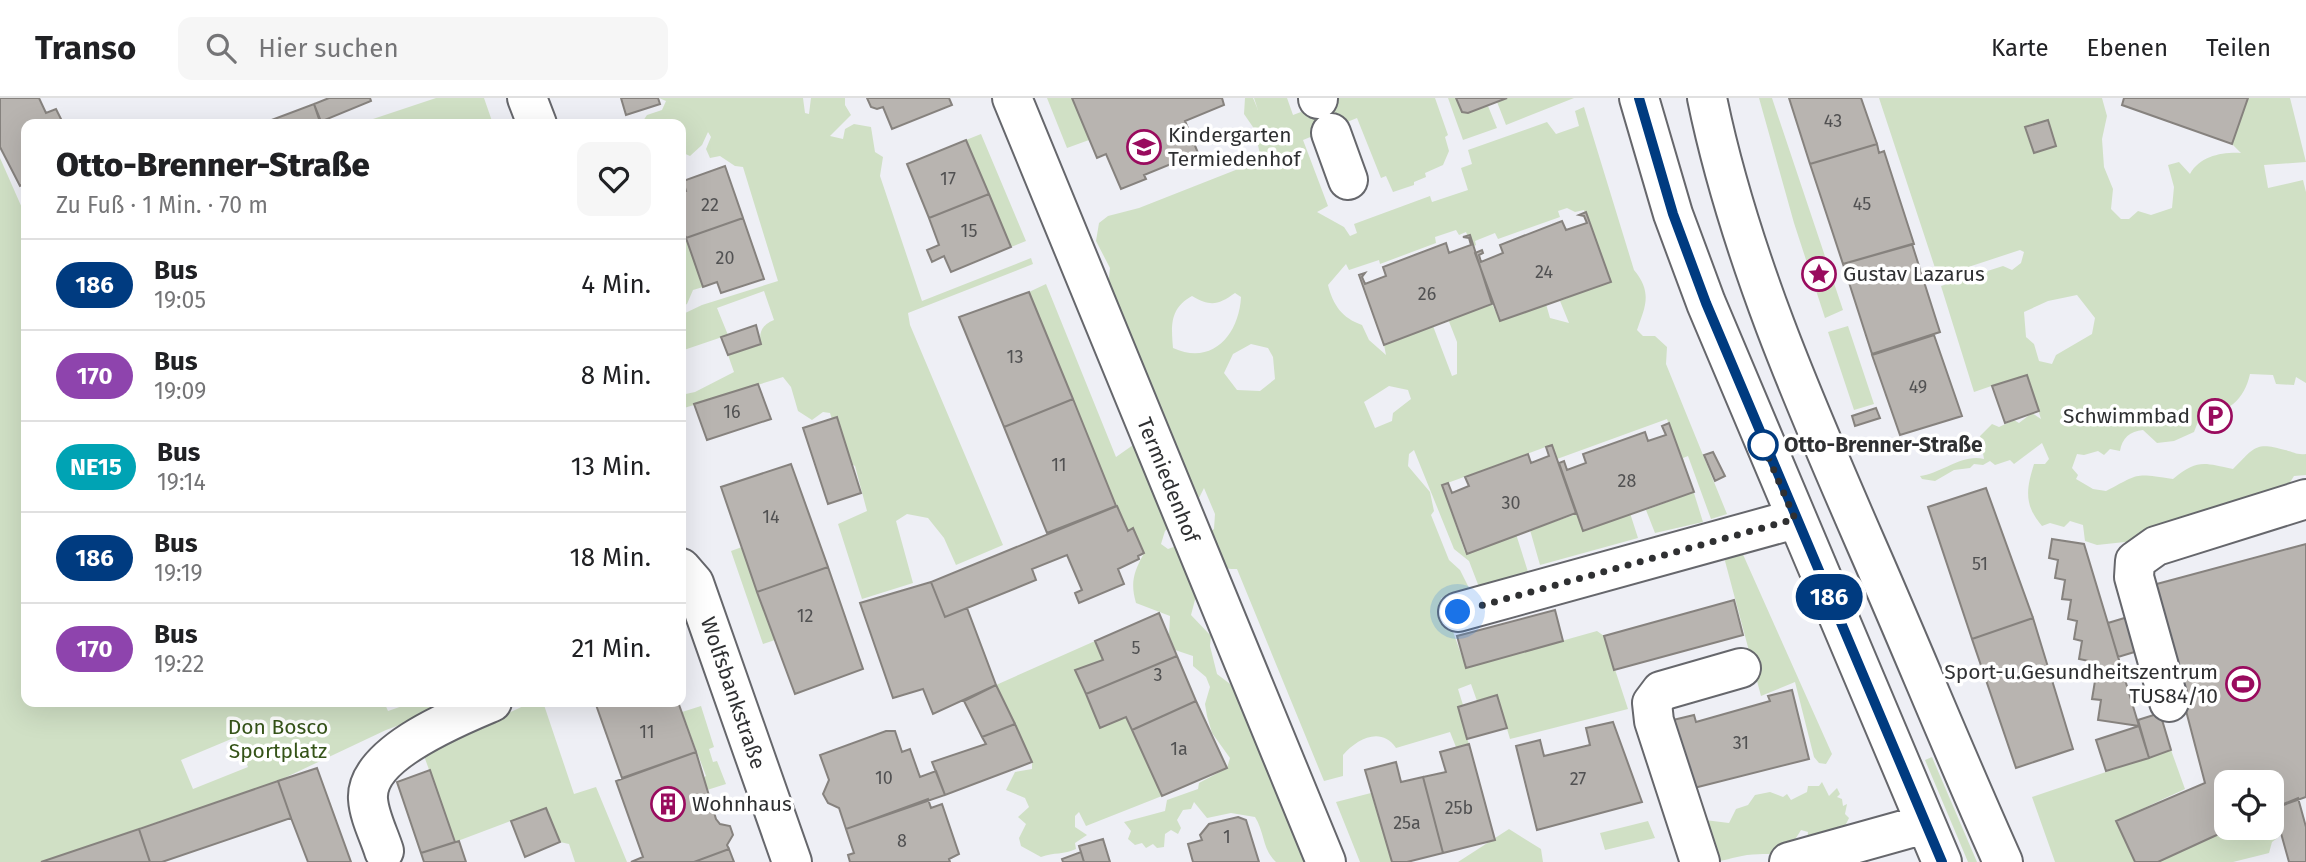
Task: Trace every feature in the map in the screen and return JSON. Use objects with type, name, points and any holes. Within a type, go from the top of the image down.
[{"type":"street","points":[[527,98],[535,119]]},
{"type":"street","name":"Termiedenhof","points":[[1012,98],[1326,862]]},
{"type":"street","points":[[1639,98],[1673,214],[1695,274],[1795,519],[1942,862]]},
{"type":"street","points":[[1707,98],[1729,189],[1767,302],[1845,496],[2003,862]]},
{"type":"street","points":[[1322,110],[1348,180]]},
{"type":"street","points":[[2169,702],[2134,576],[2135,561],[2156,546],[2306,499]]},
{"type":"street","points":[[1458,612],[1795,519]]},
{"type":"street","name":"Wolfsbankstraße","points":[[686,574],[694,583],[695,630],[792,862]]},
{"type":"street","points":[[1700,862],[1654,721],[1652,703],[1661,691],[1741,668]]},
{"type":"street","points":[[384,851],[368,799],[370,785],[377,773],[415,739],[482,707]]},
{"type":"street","points":[[1789,862],[1925,824]]},
{"type":"green space","points":[[436,98],[484,98],[491,119],[373,119]]},
{"type":"green space","points":[[659,98],[803,98],[805,113],[809,114],[811,98],[845,98],[845,105],[851,115],[830,136],[843,139],[845,129],[854,124],[871,127],[875,152],[883,157],[880,176],[922,301],[1031,258],[1033,264],[908,313],[910,325],[1003,545],[956,565],[944,538],[928,518],[907,514],[896,521],[913,583],[862,599],[838,524],[867,511],[855,466],[842,458],[827,430],[832,419],[830,413],[823,412],[812,420],[798,411],[791,387],[783,377],[686,407],[686,394],[734,372],[728,355],[761,344],[762,329],[774,320],[764,291],[717,308],[728,335],[686,349],[686,313],[778,281],[743,167],[735,166],[720,156],[710,158],[706,149],[711,137],[708,132],[702,145],[690,156],[686,154],[686,119],[644,119],[647,115],[662,110],[666,101]]},
{"type":"green space","points":[[1047,98],[1072,98],[1089,140],[1067,148]]},
{"type":"green space","points":[[1245,98],[1253,98],[1258,110],[1254,98],[1287,98],[1293,115],[1338,98],[1435,98],[1448,135],[1445,137],[1449,151],[1443,165],[1425,173],[1426,177],[1414,182],[1414,185],[1393,192],[1386,176],[1381,178],[1357,118],[1303,140],[1328,206],[1317,212],[1344,227],[1350,236],[1357,233],[1354,224],[1430,196],[1432,202],[1468,190],[1461,168],[1472,164],[1468,150],[1547,122],[1556,134],[1579,126],[1575,111],[1584,107],[1634,270],[1644,286],[1645,307],[1637,330],[1643,336],[1655,336],[1667,347],[1666,364],[1727,514],[1711,519],[1688,456],[1683,458],[1692,485],[1667,419],[1557,459],[1551,445],[1442,485],[1465,552],[1516,534],[1529,575],[1479,587],[1469,561],[1454,549],[1414,450],[1409,454],[1408,466],[1430,492],[1434,511],[1431,515],[1449,560],[1460,570],[1470,590],[1441,598],[1466,668],[1597,631],[1604,636],[1628,709],[1510,739],[1497,695],[1477,701],[1471,684],[1458,689],[1463,705],[1458,707],[1469,744],[1456,747],[1450,732],[1396,748],[1383,738],[1369,737],[1355,744],[1343,755],[1343,776],[1324,781],[1237,569],[1223,566],[1216,557],[1213,547],[1219,545],[1210,539],[1208,533],[1214,529],[1215,514],[1204,488],[1198,500],[1165,531],[1161,544],[1168,549],[1179,545],[1197,592],[1191,615],[1211,636],[1210,646],[1217,674],[1234,687],[1326,862],[1276,862],[1268,852],[1255,817],[1231,813],[1207,818],[1194,802],[1191,809],[1183,810],[1177,820],[1181,828],[1178,834],[1171,830],[1165,834],[1164,847],[1157,848],[1153,844],[1146,848],[1142,843],[1135,845],[1128,839],[1131,831],[1124,822],[1165,811],[1167,800],[1198,789],[1199,783],[1227,768],[1230,758],[1212,733],[1205,704],[1210,687],[1206,677],[1193,666],[1193,656],[1175,650],[1169,635],[1170,616],[1136,603],[1134,577],[1144,553],[1133,529],[1128,531],[1115,503],[1029,292],[1046,284],[1116,457],[1143,438],[1108,286],[1110,268],[1096,241],[1099,223],[1108,216],[1139,208],[1261,160],[1255,130],[1244,114]],"holes":[[[1567,208],[1575,212],[1584,210],[1610,281],[1560,301],[1569,323],[1550,318],[1546,304],[1500,321],[1492,304],[1448,319],[1457,342],[1457,374],[1452,376],[1433,326],[1384,345],[1386,355],[1369,340],[1362,325],[1339,310],[1330,292],[1328,285],[1346,264],[1349,270],[1379,260],[1380,264],[1436,243],[1435,237],[1456,230],[1459,235],[1466,232],[1472,247],[1476,245],[1475,241],[1495,233],[1498,239],[1560,217],[1558,211]],[[1235,293],[1241,297],[1239,311],[1235,324],[1221,344],[1200,353],[1187,353],[1173,348],[1172,332],[1179,306],[1192,296],[1209,303]],[[1251,344],[1268,348],[1273,357],[1275,379],[1260,391],[1237,390],[1224,373],[1233,354]],[[1389,386],[1408,390],[1411,399],[1393,413],[1392,421],[1375,428],[1364,402]]]},
{"type":"green space","points":[[1448,98],[1456,98],[1462,112],[1488,106],[1497,128],[1463,140]]},
{"type":"green space","points":[[1507,98],[1574,98],[1506,125],[1497,102]]},
{"type":"green space","points":[[1759,98],[1772,98],[1843,310],[1825,318],[1794,223]]},
{"type":"green space","points":[[1879,98],[2102,98],[2107,116],[2102,139],[2104,167],[2113,189],[2111,209],[2121,219],[2129,219],[2138,211],[2151,215],[2172,208],[2174,187],[2168,165],[2179,162],[2190,174],[2200,163],[2212,156],[2241,153],[2232,144],[2248,98],[2290,98],[2306,162],[2264,165],[2268,188],[2303,180],[2306,192],[2306,383],[2296,377],[2294,385],[2276,384],[2273,375],[2250,374],[2239,398],[2220,411],[2201,414],[2194,432],[2174,441],[2157,443],[2143,430],[2134,432],[2127,436],[2120,451],[2110,449],[2104,455],[2098,451],[2077,454],[2072,468],[2078,475],[2076,479],[2093,489],[2106,491],[2138,476],[2173,479],[2195,465],[2233,469],[2251,451],[2267,446],[2306,454],[2306,475],[2294,476],[2284,492],[2146,555],[2125,542],[2097,545],[2085,541],[2083,525],[2070,521],[2064,527],[2050,523],[2042,526],[2032,511],[2028,497],[2034,464],[2045,464],[2049,459],[2042,443],[2014,464],[2010,460],[1995,465],[1990,461],[1983,465],[1974,464],[1970,468],[1954,470],[1935,481],[1922,479],[1920,476],[1960,461],[1984,459],[1980,436],[1992,424],[1999,427],[2014,420],[2019,423],[2032,413],[2041,419],[2031,388],[2010,386],[2006,381],[1974,392],[1941,286],[2003,266],[2012,270],[2021,263],[2024,252],[2020,250],[1938,277]],"holes":[[[2077,295],[2095,318],[2092,334],[2056,355],[2052,364],[2039,361],[2034,344],[2026,337],[2024,312],[2048,301]]]},
{"type":"green space","points":[[981,134],[1026,241],[1011,247],[966,140]]},
{"type":"green space","name":"Don Bosco Sportplatz","points":[[0,158],[21,206],[21,707],[386,707],[388,711],[400,707],[448,707],[386,730],[278,781],[41,862],[0,862]],"holes":[[[236,737],[248,767],[193,789],[181,760]]]},
{"type":"green space","points":[[686,238],[703,287],[693,290],[687,304]]},
{"type":"green space","points":[[1848,326],[1874,404],[1854,410],[1828,332]]},
{"type":"green space","points":[[1694,492],[1703,522],[1655,533],[1646,510]]},
{"type":"green space","points":[[1630,513],[1638,538],[1540,565],[1530,530],[1577,514],[1583,530]]},
{"type":"green space","points":[[742,547],[775,640],[763,644],[731,551]]},
{"type":"green space","points":[[1741,550],[1832,754],[1826,764],[1819,763],[1814,757],[1795,682],[1761,696],[1725,561],[1726,555]]},
{"type":"green space","points":[[1095,641],[1103,660],[1075,671],[1100,727],[1126,717],[1162,796],[1086,826],[1079,812],[1075,816],[1075,827],[1087,835],[1075,843],[1076,849],[1041,857],[1021,846],[1019,838],[1026,824],[1018,817],[1029,807],[1025,798],[1006,790],[1015,772],[1032,769],[1032,762],[996,685]]},
{"type":"green space","points":[[701,706],[714,747],[709,749],[713,762],[717,761],[726,784],[707,790],[703,778],[706,776],[682,712]]},
{"type":"green space","points":[[521,707],[545,707],[574,794],[596,787],[627,862],[575,862],[569,844],[560,842],[545,808],[455,842],[423,753]]},
{"type":"green space","points":[[2171,750],[2185,789],[2116,821],[2135,862],[2055,862],[2032,797]]},
{"type":"green space","points":[[1932,757],[1977,862],[1968,862],[1925,760]]},
{"type":"green space","points":[[1822,782],[1829,796],[1837,788],[1840,794],[1837,797],[1842,799],[1843,806],[1847,804],[1845,814],[1849,818],[1844,828],[1807,839],[1808,832],[1801,830],[1789,847],[1779,853],[1709,862],[1705,820],[1729,823],[1736,809],[1748,805],[1755,795],[1770,792],[1783,797],[1787,794],[1791,800],[1807,792],[1808,786],[1819,786]]},
{"type":"green space","points":[[1371,793],[1392,862],[1360,862],[1336,802]]},
{"type":"green space","points":[[1648,821],[1655,838],[1605,850],[1600,833]]},
{"type":"green space","points":[[1509,829],[1541,849],[1543,862],[1458,862]]},
{"type":"green space","points":[[2214,836],[2214,840],[2275,840],[2269,853],[2233,862],[2158,862]]},
{"type":"building","points":[[0,98],[39,98],[46,113],[56,109],[61,119],[21,119],[21,186],[0,147]]},
{"type":"building","points":[[329,98],[370,98],[371,101],[327,119],[319,119],[314,104]]},
{"type":"building","points":[[621,98],[658,98],[660,104],[626,115]]},
{"type":"building","points":[[867,98],[949,98],[952,105],[892,129],[883,107],[871,107]]},
{"type":"building","name":"Kindergarten Termiedenhof","points":[[1072,98],[1222,98],[1224,105],[1185,121],[1198,153],[1144,175],[1146,179],[1121,189],[1106,154],[1097,158]]},
{"type":"building","points":[[1456,98],[1507,98],[1468,113],[1462,112]]},
{"type":"building","points":[[1789,98],[1861,98],[1877,144],[1810,164]]},
{"type":"building","points":[[2124,98],[2248,98],[2232,144],[2122,105]]},
{"type":"building","points":[[314,104],[320,119],[274,119]]},
{"type":"building","points":[[2048,120],[2056,146],[2034,153],[2025,127]]},
{"type":"building","points":[[966,140],[989,194],[929,218],[907,164]]},
{"type":"building","points":[[1877,144],[1879,153],[1884,151],[1914,244],[1843,264],[1810,164]]},
{"type":"building","points":[[725,166],[743,218],[686,238],[686,180]]},
{"type":"building","points":[[989,194],[1011,247],[951,272],[944,256],[932,262],[927,250],[939,245],[929,218]]},
{"type":"building","points":[[1586,212],[1611,282],[1500,321],[1475,253],[1482,250],[1483,253],[1479,255],[1481,262],[1503,253],[1500,245],[1562,221],[1566,230],[1587,223],[1584,216],[1579,215]]},
{"type":"building","points":[[743,218],[764,279],[721,293],[717,282],[703,287],[686,238]]},
{"type":"building","points":[[1470,235],[1492,304],[1384,345],[1359,275],[1365,273],[1362,277],[1365,284],[1386,276],[1383,267],[1446,243],[1449,253],[1471,245],[1469,238],[1463,237]]},
{"type":"building","points":[[1912,244],[1940,332],[1872,354],[1843,264]]},
{"type":"building","points":[[1029,292],[1073,399],[1004,427],[959,317]]},
{"type":"building","points":[[756,325],[761,344],[728,355],[721,337]]},
{"type":"building","points":[[1934,335],[1962,416],[1900,435],[1872,355]]},
{"type":"building","points":[[2027,375],[2039,411],[2005,423],[1992,386]]},
{"type":"building","points":[[758,384],[771,419],[707,440],[694,404]]},
{"type":"building","points":[[1073,399],[1116,506],[1047,533],[1004,427]]},
{"type":"building","points":[[1876,408],[1880,418],[1855,426],[1852,416]]},
{"type":"building","points":[[837,417],[861,493],[828,504],[803,428]]},
{"type":"building","points":[[1669,423],[1694,492],[1583,531],[1559,463],[1564,461],[1567,470],[1586,463],[1583,454],[1645,432],[1648,441],[1666,435],[1662,426]]},
{"type":"building","points":[[1552,445],[1576,513],[1467,554],[1442,485],[1448,483],[1452,493],[1469,486],[1465,477],[1528,454],[1531,463],[1549,456],[1546,447]]},
{"type":"building","points":[[1713,452],[1725,476],[1715,481],[1704,455]]},
{"type":"building","points":[[791,464],[828,567],[757,592],[721,487]]},
{"type":"building","points":[[1986,488],[2033,618],[1972,639],[1928,507]]},
{"type":"building","points":[[1117,506],[1128,531],[1133,528],[1144,553],[1138,556],[1139,559],[1118,569],[1124,584],[1079,603],[1075,593],[1082,590],[1067,555],[1032,569],[1036,580],[945,617],[931,582]]},
{"type":"building","points":[[2052,539],[2084,544],[2139,726],[2098,720],[2101,700],[2092,699],[2095,681],[2086,680],[2089,661],[2079,659],[2082,641],[2074,639],[2077,621],[2068,619],[2071,600],[2062,599],[2065,580],[2055,578],[2058,560],[2049,558]]},
{"type":"building","name":"Sport-u.Gesundheitszentrum TUS84/10","points":[[2306,544],[2306,797],[2284,805],[2284,770],[2214,770],[2214,836],[2158,862],[2135,862],[2116,821],[2205,783],[2153,585]]},
{"type":"building","points":[[828,567],[863,669],[795,694],[757,592]]},
{"type":"building","points":[[931,582],[945,617],[967,608],[996,685],[933,714],[923,689],[893,698],[860,603]]},
{"type":"building","points":[[1734,600],[1743,635],[1614,670],[1604,636]]},
{"type":"building","points":[[1555,610],[1563,641],[1466,668],[1457,636]]},
{"type":"building","points":[[1159,613],[1177,656],[1086,694],[1075,670],[1103,660],[1095,641]]},
{"type":"building","points":[[2131,616],[2141,650],[2118,657],[2108,623]]},
{"type":"building","points":[[2033,618],[2073,749],[2016,768],[1972,639]]},
{"type":"building","points":[[1177,656],[1196,701],[1132,730],[1126,717],[1100,728],[1086,694]]},
{"type":"building","points":[[996,685],[1015,724],[982,737],[964,701]]},
{"type":"building","points":[[1792,690],[1809,759],[1690,789],[1673,720],[1694,715],[1696,722],[1770,701],[1768,696]]},
{"type":"building","points":[[1497,695],[1507,728],[1467,739],[1458,707]]},
{"type":"building","points":[[1196,701],[1227,768],[1162,796],[1132,730]]},
{"type":"building","points":[[597,707],[680,707],[696,752],[622,778]]},
{"type":"building","points":[[2160,713],[2171,750],[2149,758],[2138,720]]},
{"type":"building","points":[[1613,722],[1642,802],[1537,830],[1516,746],[1540,740],[1544,756],[1590,745],[1586,728]]},
{"type":"building","points":[[1015,724],[1032,762],[945,795],[932,762],[986,744],[982,737]]},
{"type":"building","points":[[2139,726],[2149,758],[2106,771],[2096,740]]},
{"type":"building","points":[[886,731],[895,731],[902,752],[910,749],[920,777],[936,771],[945,795],[846,829],[839,808],[828,803],[823,794],[829,780],[820,755]]},
{"type":"building","points":[[1469,744],[1495,840],[1443,853],[1423,777],[1446,772],[1440,752]]},
{"type":"building","name":"Wohnhaus","points":[[696,752],[716,819],[720,824],[730,826],[733,835],[727,845],[729,849],[694,862],[631,862],[643,857],[616,781]]},
{"type":"building","points":[[1396,762],[1401,782],[1423,777],[1443,853],[1407,862],[1392,862],[1365,770]]},
{"type":"building","points":[[317,768],[351,862],[308,862],[291,818],[278,781]]},
{"type":"building","points":[[430,770],[455,842],[421,853],[397,782]]},
{"type":"building","points":[[278,781],[291,818],[162,862],[150,862],[139,829]]},
{"type":"building","points":[[2298,798],[2306,827],[2306,862],[2289,862],[2283,840],[2284,804]]},
{"type":"building","points":[[928,799],[931,808],[942,804],[959,854],[949,859],[950,862],[850,862],[848,855],[854,853],[846,829]]},
{"type":"building","points":[[546,808],[560,842],[525,857],[511,821]]},
{"type":"building","points":[[1238,817],[1246,820],[1259,862],[1193,862],[1188,844],[1202,840],[1200,835],[1209,824]]},
{"type":"building","points":[[139,829],[150,862],[41,862]]},
{"type":"building","points":[[1103,839],[1110,862],[1084,862],[1079,846]]},
{"type":"building","points":[[459,841],[466,862],[424,862],[421,853]]},
{"type":"building","points":[[729,849],[734,862],[694,862]]},
{"type":"building","points":[[1081,852],[1084,862],[1063,862],[1062,859]]},
{"type":"bus line","name":"186","points":[[1639,98],[1673,214],[1706,303],[1765,450],[1942,862]]},
{"type":"place","name":"Kindergarten Termiedenhof","points":[[1144,147]]},
{"type":"place","name":"Gustav Lazarus","points":[[1819,274]]},
{"type":"place","name":"Schwimmbad","points":[[2215,416]]},
{"type":"place","name":"Otto-Brenner-Straße","points":[[1763,445]]},
{"type":"place","name":"Sport-u.Gesundheitszentrum TUS84/10","points":[[2243,684]]},
{"type":"place","name":"Wohnhaus","points":[[668,804]]},
{"type":"route","points":[[1458,612],[1795,519],[1763,445]]}]
